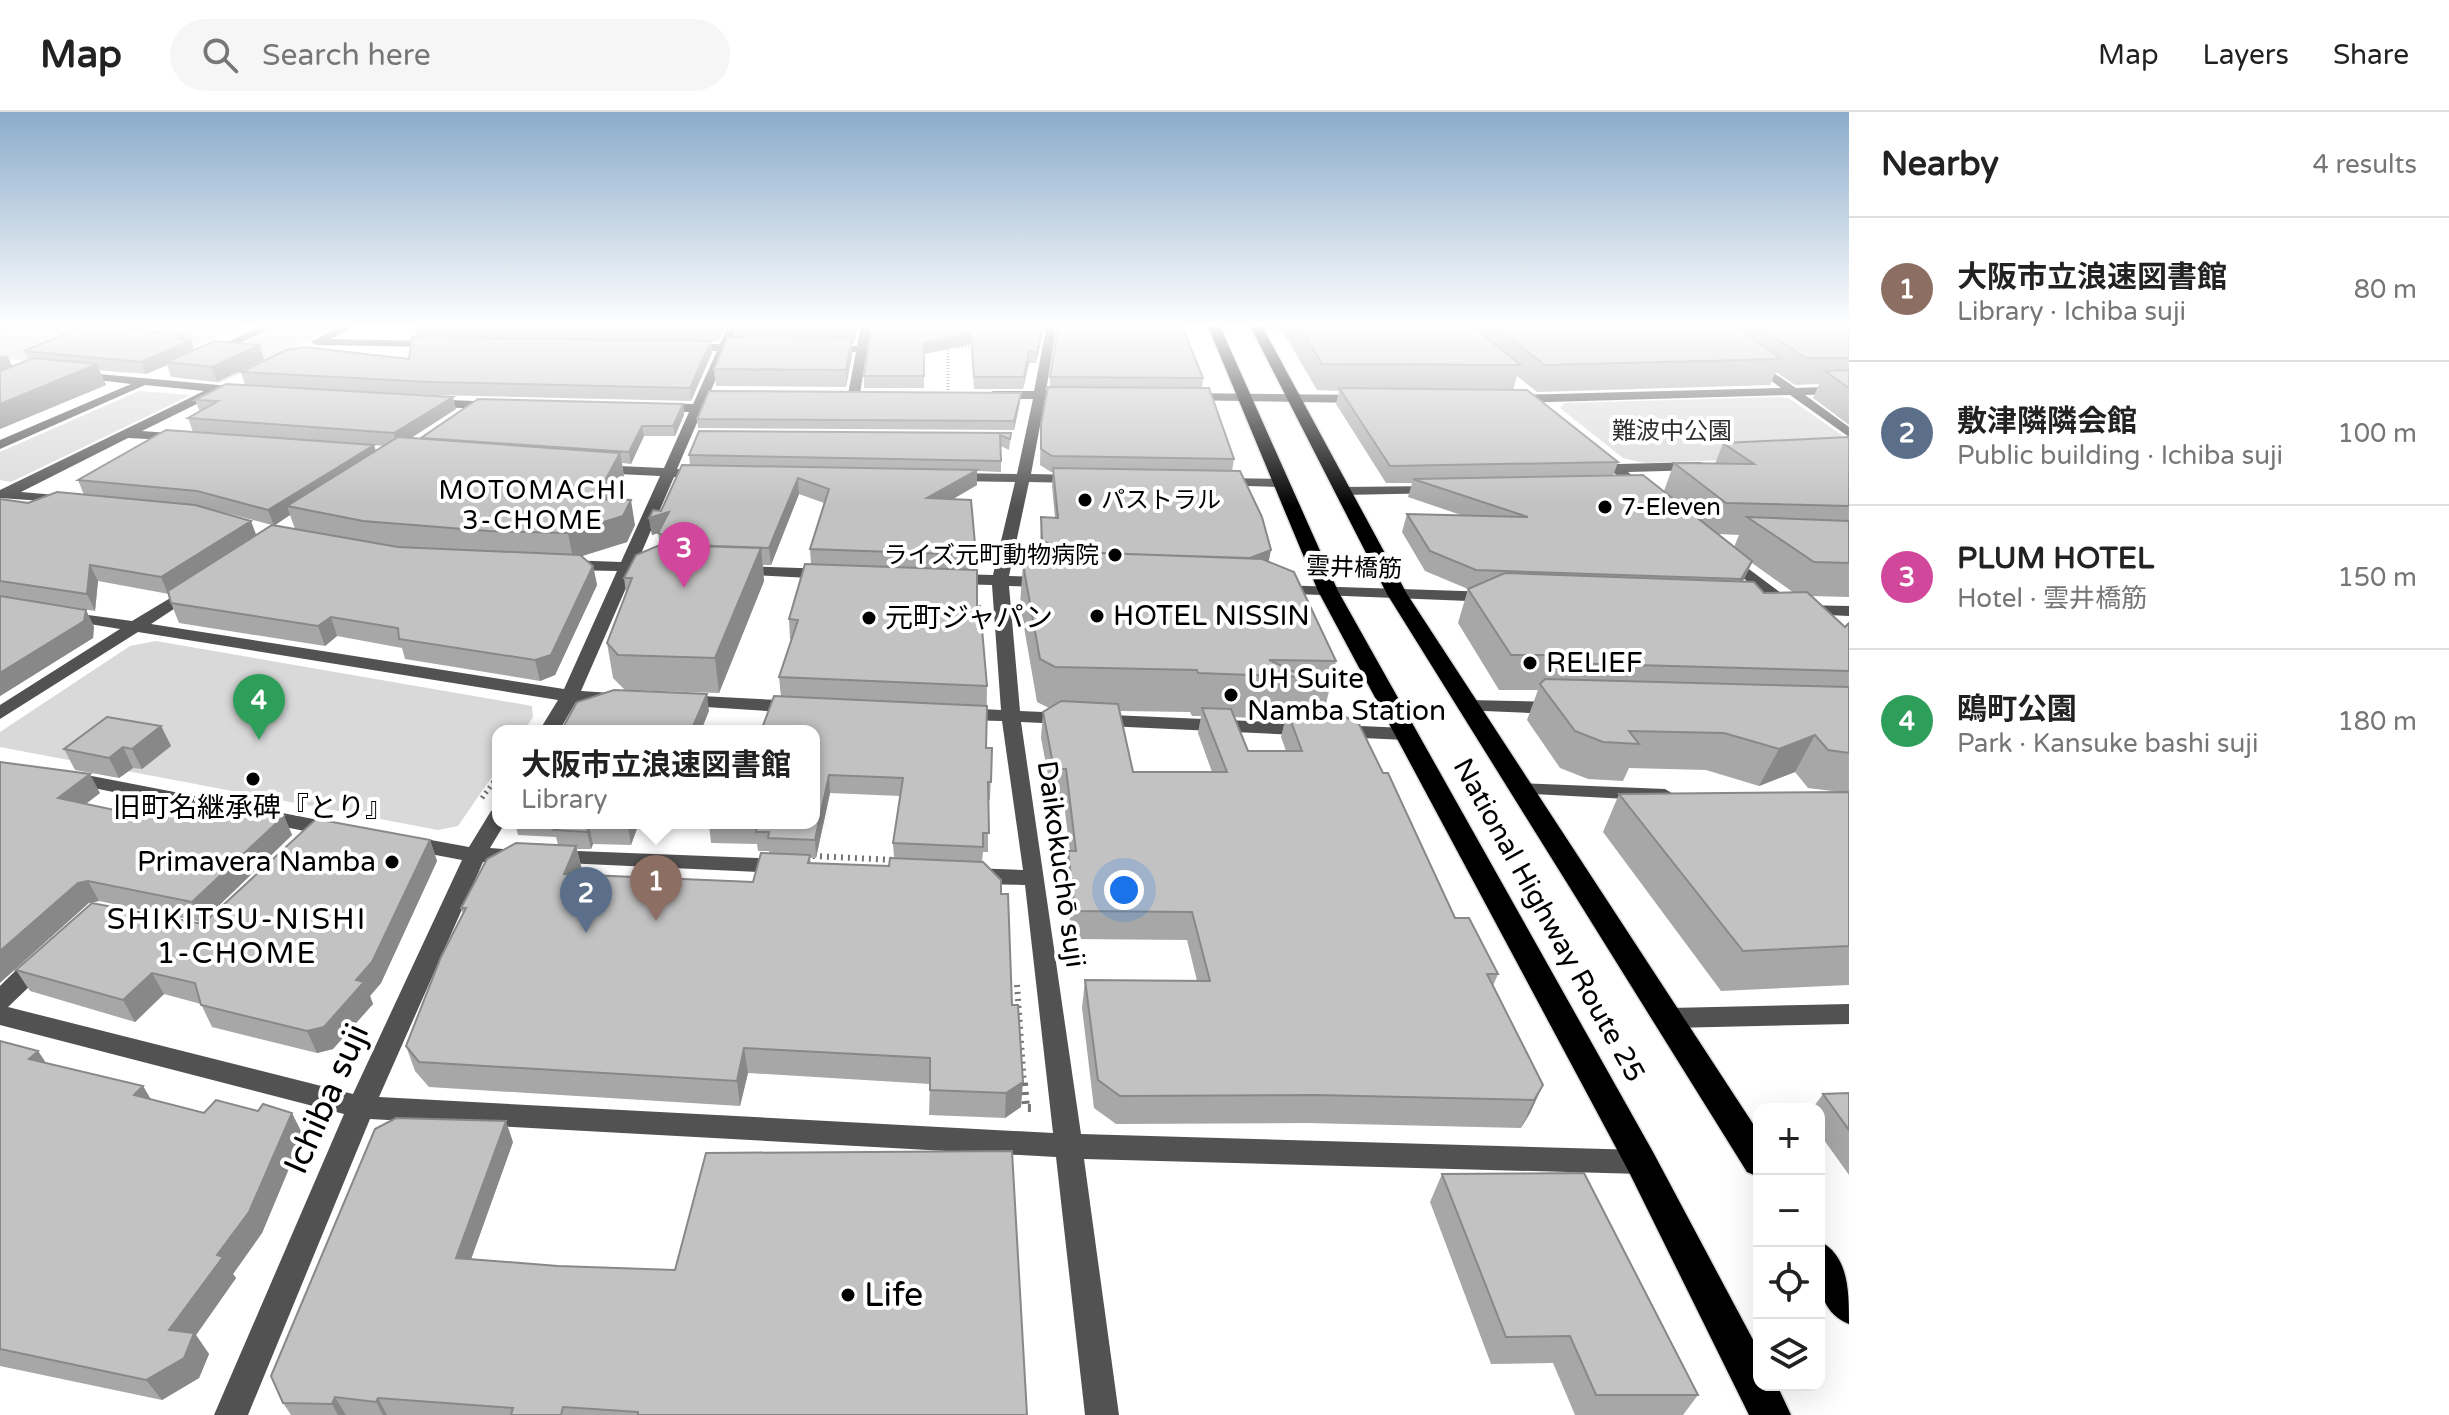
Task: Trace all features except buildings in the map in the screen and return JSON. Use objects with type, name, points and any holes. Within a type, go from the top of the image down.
[{"type":"highway","name":"National Highway Route 25","points":[[1241,385],[1328,591],[1641,1162],[1771,1415]]},
{"type":"highway","name":"National Highway Route 25","points":[[1284,385],[1397,594],[1753,1152]]},
{"type":"highway","points":[[1825,1268],[1849,1306]]},
{"type":"street","points":[[0,445],[139,385]]},
{"type":"street","points":[[162,385],[262,393]]},
{"type":"street","points":[[2,495],[227,385]]},
{"type":"street","points":[[553,725],[570,696],[668,473],[693,435],[710,385]]},
{"type":"street","points":[[854,394],[856,385]]},
{"type":"street","name":"Daikokuchō suji","points":[[1043,385],[1024,437],[1024,478],[1000,580],[1011,717],[1035,878],[1066,1146],[1102,1415]]},
{"type":"street","points":[[1514,385],[1538,404]]},
{"type":"street","points":[[1785,385],[1849,433]]},
{"type":"street","points":[[1500,399],[1538,404],[1849,390]]},
{"type":"street","points":[[839,394],[870,394]]},
{"type":"street","points":[[948,395],[1087,396]]},
{"type":"street","points":[[1165,397],[1373,399]]},
{"type":"street","points":[[649,407],[705,398]]},
{"type":"street","points":[[414,402],[507,406]]},
{"type":"street","points":[[451,423],[475,406]]},
{"type":"street","points":[[126,434],[203,440]]},
{"type":"street","points":[[1580,439],[1661,504]]},
{"type":"street","points":[[1615,468],[1709,465]]},
{"type":"street","points":[[574,467],[714,474]]},
{"type":"street","points":[[931,477],[1099,480]]},
{"type":"street","points":[[1204,481],[1281,483]]},
{"type":"street","points":[[1606,487],[1638,486]]},
{"type":"street","points":[[1342,491],[1446,490]]},
{"type":"street","points":[[2,495],[84,501]]},
{"type":"street","points":[[1726,544],[1792,609],[1817,626]]},
{"type":"street","points":[[554,565],[675,569]]},
{"type":"street","points":[[721,571],[845,575]]},
{"type":"street","points":[[0,713],[213,577]]},
{"type":"street","points":[[938,578],[1063,582]]},
{"type":"street","name":"雲井橋筋","points":[[1253,589],[1513,598]]},
{"type":"street","points":[[1766,608],[1849,611]]},
{"type":"street","points":[[45,611],[570,696],[633,699]]},
{"type":"street","points":[[664,701],[821,708]]},
{"type":"street","points":[[1468,706],[1571,708]]},
{"type":"street","points":[[946,714],[1406,734]]},
{"type":"street","points":[[45,774],[349,833]]},
{"type":"street","points":[[1521,789],[1694,796]]},
{"type":"street","name":"Ichiba suji","points":[[231,1415],[361,1107],[475,855],[492,826]]},
{"type":"street","points":[[296,848],[318,827]]},
{"type":"street","points":[[381,838],[475,855],[633,867],[714,870],[809,868]]},
{"type":"street","points":[[948,875],[1035,878]]},
{"type":"street","points":[[0,1000],[65,941]]},
{"type":"street","points":[[1670,1018],[1849,1014]]},
{"type":"street","points":[[0,1015],[361,1107],[1066,1146],[1641,1162]]},
{"type":"path","points":[[948,385],[948,395]]},
{"type":"green space","points":[[139,391],[191,395],[11,482],[0,480],[0,452]]},
{"type":"green space","name":"難波中公園","points":[[1790,399],[1849,440],[1849,456],[1645,463],[1623,458],[1560,408],[1564,403]]},
{"type":"green space","points":[[156,641],[532,706],[533,717],[528,725],[492,725],[492,777],[458,826],[438,830],[0,747],[0,732],[130,646]]},
{"type":"place","name":"パストラル","points":[[1085,500]]},
{"type":"place","name":"7-Eleven","points":[[1605,507]]},
{"type":"place","name":"ライズ元町動物病院","points":[[1115,555]]},
{"type":"place","name":"PLUM HOTEL","points":[[684,588]]},
{"type":"place","name":"HOTEL NISSIN","points":[[1097,616]]},
{"type":"place","name":"元町ジャパン","points":[[869,618]]},
{"type":"place","name":"RELIEF","points":[[1530,663]]},
{"type":"place","name":"UH Suite Namba Station","points":[[1231,695]]},
{"type":"place","name":"鴎町公園","points":[[259,740]]},
{"type":"place","name":"旧町名継承碑『とり』","points":[[253,779]]},
{"type":"place","name":"Primavera Namba","points":[[392,862]]},
{"type":"place","name":"大阪市立浪速図書館","points":[[656,921]]},
{"type":"place","name":"敷津隣隣会館","points":[[586,933]]},
{"type":"place","name":"Life","points":[[848,1295]]},
{"type":"district","name":"MOTOMACHI 3-CHOME","points":[[533,505]]},
{"type":"district","name":"SHIKITSU-NISHI 1-CHOME","points":[[237,936]]}]
